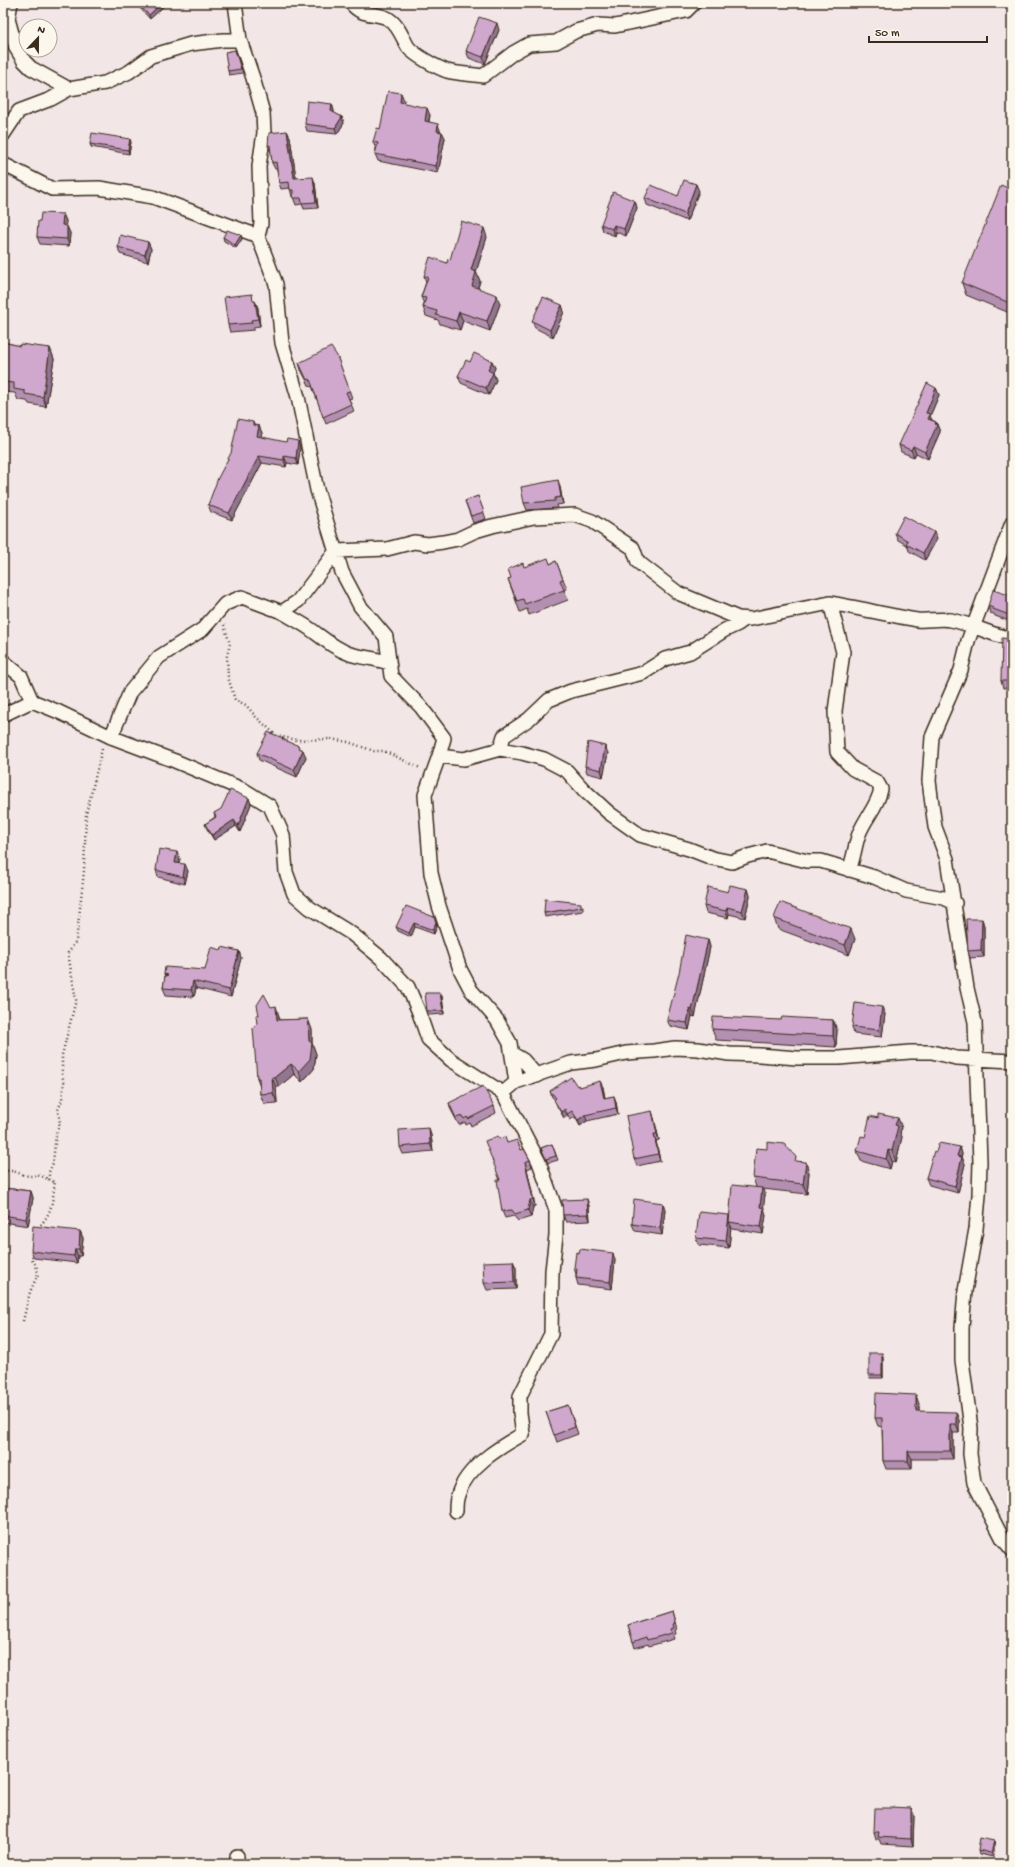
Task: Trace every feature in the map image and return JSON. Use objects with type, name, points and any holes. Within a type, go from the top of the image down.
[{"type":"street","points":[[11,3],[8,19],[16,48],[24,61],[32,68],[69,89]]},
{"type":"street","points":[[234,3],[240,40],[263,113],[264,133],[259,166],[261,224],[258,236],[276,284],[282,343],[298,398],[318,490],[342,572],[360,606],[386,637],[391,676],[421,707],[444,738],[440,756],[432,773],[425,795],[431,873],[439,906],[460,969],[471,990],[497,1020],[510,1043],[513,1054],[516,1082]]},
{"type":"street","points":[[351,3],[356,9],[370,15],[387,18],[399,29],[409,48],[426,60],[447,71],[483,76],[513,53],[529,44],[556,42],[576,31],[598,26],[615,26],[644,18],[686,11],[694,3]]},
{"type":"street","points":[[3,135],[19,111],[51,99],[69,89],[105,83],[129,72],[151,56],[171,49],[217,41],[240,40]]},
{"type":"street","points":[[3,164],[52,189],[99,188],[153,197],[258,236]]},
{"type":"street","points":[[336,550],[387,549],[414,542],[428,544],[443,542],[458,539],[475,531],[492,526],[534,517],[575,515],[592,522],[633,548],[638,562],[678,593],[725,614],[745,619],[790,612],[830,603],[856,607],[885,615],[923,620],[950,620],[974,626],[1012,639]]},
{"type":"street","points":[[1012,523],[974,626],[961,670],[932,737],[929,781],[935,827],[947,858],[955,903],[966,988],[975,1022],[979,1195],[976,1229],[965,1291],[962,1328],[962,1360],[971,1428],[970,1454],[974,1483],[1003,1539],[1012,1550]]},
{"type":"street","points":[[282,612],[298,601],[336,550]]},
{"type":"street","points":[[110,736],[130,692],[159,657],[203,629],[225,604],[242,597],[282,612],[336,648],[350,654],[367,658],[378,658],[389,663]]},
{"type":"street","points":[[830,603],[843,652],[835,711],[837,727],[837,752],[853,769],[877,782],[882,789],[880,798],[858,835],[855,855],[850,870]]},
{"type":"street","points":[[500,749],[504,736],[529,718],[549,700],[571,691],[643,673],[666,659],[690,652],[745,619]]},
{"type":"street","points":[[3,661],[21,676],[32,701],[110,736],[244,790],[270,806],[283,834],[286,872],[294,894],[310,908],[352,934],[381,958],[408,987],[428,1039],[451,1060],[503,1093],[539,1162],[556,1210],[556,1235],[552,1271],[551,1334],[520,1396],[520,1413],[523,1434],[481,1462],[467,1479],[458,1494],[456,1511]]},
{"type":"street","points":[[3,715],[32,701]]},
{"type":"street","points":[[440,756],[464,759],[500,749],[522,753],[544,760],[567,771],[584,790],[609,813],[640,835],[712,858],[732,862],[767,851],[807,861],[821,861],[874,878],[906,891],[944,898],[955,903]]},
{"type":"street","points":[[503,1093],[516,1082],[571,1063],[596,1060],[626,1052],[654,1051],[675,1048],[698,1049],[729,1054],[797,1058],[839,1058],[873,1054],[932,1052],[956,1058],[1012,1061]]},
{"type":"street","points":[[513,1054],[523,1060],[537,1076]]},
{"type":"path","points":[[221,609],[230,644],[227,656],[228,677],[235,700],[246,705],[256,717],[277,736],[298,740],[332,739],[348,742],[374,750],[384,751],[393,757],[432,773]]},
{"type":"path","points":[[49,1180],[48,1172],[53,1163],[56,1133],[60,1123],[58,1110],[62,1100],[64,1082],[62,1075],[62,1055],[76,1000],[68,952],[76,940],[84,871],[86,815],[102,750],[110,736]]},
{"type":"path","points":[[3,1171],[14,1170],[31,1176],[41,1175],[55,1182],[50,1214],[37,1230]]},
{"type":"path","points":[[23,1321],[30,1292],[38,1274],[36,1264],[32,1260],[33,1249]]},
{"type":"building","points":[[137,3],[162,3],[149,15]]},
{"type":"building","points":[[479,17],[497,23],[483,57],[466,51]]},
{"type":"building","points":[[235,50],[241,69],[228,71],[225,52]]},
{"type":"building","points":[[388,91],[401,93],[400,102],[427,108],[425,121],[438,124],[437,131],[442,132],[436,166],[375,154],[378,143],[373,142],[377,128],[380,129]]},
{"type":"building","points":[[307,101],[332,104],[331,111],[342,117],[335,128],[305,124]]},
{"type":"building","points":[[287,131],[294,178],[313,177],[316,202],[302,203],[301,198],[293,198],[293,190],[290,190],[289,182],[279,183],[276,162],[272,163],[270,145],[268,146],[269,133]]},
{"type":"building","points":[[92,133],[130,139],[128,150],[90,144]]},
{"type":"building","points":[[684,180],[696,184],[685,214],[645,198],[651,185],[678,196]]},
{"type":"building","points":[[1001,185],[1012,190],[1012,304],[962,283]]},
{"type":"building","points":[[613,192],[635,201],[624,229],[614,225],[612,229],[601,224]]},
{"type":"building","points":[[41,213],[63,214],[62,225],[67,226],[67,239],[37,237],[38,221],[40,221]]},
{"type":"building","points":[[461,221],[484,228],[471,270],[476,272],[472,286],[497,295],[487,321],[459,312],[456,321],[436,315],[437,311],[423,307],[426,298],[421,297],[428,277],[424,276],[430,257],[447,263],[448,259],[450,260]]},
{"type":"building","points":[[227,230],[241,235],[235,245],[223,237]]},
{"type":"building","points":[[120,235],[148,242],[145,255],[118,247]]},
{"type":"building","points":[[252,294],[253,301],[255,301],[258,319],[251,320],[252,323],[228,325],[224,297]]},
{"type":"building","points":[[543,297],[562,305],[550,330],[532,321]]},
{"type":"building","points":[[3,342],[20,346],[20,344],[50,348],[43,397],[25,394],[25,391],[14,389],[14,383],[3,382]]},
{"type":"building","points":[[331,347],[337,356],[350,391],[346,392],[351,404],[323,417],[310,379],[307,380],[299,363]]},
{"type":"building","points":[[474,353],[492,361],[488,370],[493,373],[486,388],[458,376],[466,360],[470,362]]},
{"type":"building","points":[[927,383],[936,388],[926,413],[930,414],[928,419],[936,422],[935,424],[937,425],[925,452],[913,446],[911,450],[899,445]]},
{"type":"building","points":[[238,419],[253,422],[253,425],[259,426],[257,436],[286,442],[287,439],[298,441],[296,458],[284,456],[284,460],[259,456],[229,513],[208,505],[218,478],[231,453]]},
{"type":"building","points":[[558,480],[561,497],[555,498],[555,501],[524,503],[521,487]]},
{"type":"building","points":[[478,496],[484,512],[471,516],[465,501]]},
{"type":"building","points":[[904,516],[934,532],[923,553],[906,544],[908,541],[895,533]]},
{"type":"building","points":[[548,558],[550,564],[556,561],[563,579],[560,580],[564,590],[525,604],[523,599],[517,601],[508,579],[511,578],[508,569],[523,563],[524,567]]},
{"type":"building","points":[[993,590],[1012,596],[1012,616],[988,606]]},
{"type":"building","points":[[1002,638],[1012,639],[1012,681],[1001,681]]},
{"type":"building","points":[[268,732],[299,746],[298,748],[303,750],[294,770],[257,753]]},
{"type":"building","points":[[588,742],[605,746],[601,770],[585,766]]},
{"type":"building","points":[[230,790],[249,798],[238,826],[234,820],[212,835],[205,824],[216,817],[214,813],[221,809]]},
{"type":"building","points":[[159,849],[177,852],[175,863],[185,864],[183,877],[156,870]]},
{"type":"building","points":[[730,885],[748,889],[742,911],[727,907],[726,911],[704,906],[708,887],[728,892]]},
{"type":"building","points":[[545,899],[581,903],[581,907],[544,913]]},
{"type":"building","points":[[780,902],[851,929],[845,945],[774,918]]},
{"type":"building","points":[[406,906],[434,917],[436,922],[433,930],[414,923],[409,933],[396,927]]},
{"type":"building","points":[[966,919],[982,919],[981,950],[968,951]]},
{"type":"building","points":[[686,935],[708,940],[692,1010],[690,1009],[687,1023],[667,1020],[679,973]]},
{"type":"building","points":[[211,947],[221,950],[222,947],[239,951],[229,990],[193,981],[191,990],[163,988],[165,976],[168,975],[164,974],[165,967],[205,970]]},
{"type":"building","points":[[425,993],[440,993],[443,1011],[427,1011]]},
{"type":"building","points":[[264,994],[271,1007],[276,1006],[277,1020],[308,1019],[309,1041],[312,1043],[310,1059],[299,1071],[291,1064],[275,1077],[272,1077],[273,1093],[260,1094],[259,1078],[257,1078],[253,1028],[257,1024],[256,1015],[259,1015],[257,1005]]},
{"type":"building","points":[[855,1003],[882,1007],[879,1030],[852,1027]]},
{"type":"building","points":[[713,1017],[781,1020],[782,1017],[833,1020],[833,1036],[712,1029]]},
{"type":"building","points":[[571,1077],[577,1086],[579,1085],[580,1087],[600,1081],[604,1098],[614,1096],[616,1108],[585,1115],[578,1120],[572,1111],[567,1114],[565,1109],[561,1112],[554,1100],[556,1098],[550,1091]]},
{"type":"building","points":[[483,1086],[494,1106],[468,1119],[467,1117],[464,1119],[462,1116],[456,1118],[449,1103]]},
{"type":"building","points":[[652,1111],[657,1134],[654,1134],[658,1154],[634,1159],[626,1116]]},
{"type":"building","points":[[878,1114],[898,1118],[895,1125],[898,1126],[892,1151],[888,1150],[886,1159],[857,1151],[861,1136],[865,1137],[870,1116],[878,1118]]},
{"type":"building","points":[[429,1128],[430,1144],[400,1147],[399,1130]]},
{"type":"building","points":[[498,1136],[499,1139],[505,1137],[507,1143],[517,1140],[521,1150],[524,1149],[530,1160],[525,1162],[533,1199],[530,1200],[528,1210],[515,1214],[512,1210],[502,1211],[497,1180],[500,1180],[485,1141]]},
{"type":"building","points":[[767,1142],[784,1144],[796,1157],[795,1161],[806,1162],[803,1184],[753,1178],[756,1148],[767,1149]]},
{"type":"building","points":[[939,1143],[960,1147],[957,1156],[962,1157],[955,1186],[926,1178],[934,1151],[936,1152]]},
{"type":"building","points":[[552,1144],[556,1156],[546,1159],[541,1148]]},
{"type":"building","points":[[732,1185],[762,1188],[760,1207],[764,1208],[761,1227],[729,1222]]},
{"type":"building","points":[[3,1188],[31,1191],[26,1219],[3,1215]]},
{"type":"building","points":[[587,1199],[588,1214],[563,1215],[562,1200]]},
{"type":"building","points":[[634,1199],[663,1203],[660,1228],[632,1224]]},
{"type":"building","points":[[699,1212],[729,1215],[726,1241],[696,1238]]},
{"type":"building","points":[[33,1226],[80,1231],[79,1249],[75,1249],[74,1256],[31,1251]]},
{"type":"building","points":[[580,1249],[613,1253],[610,1282],[576,1278],[577,1268],[574,1268],[576,1252],[579,1253]]},
{"type":"building","points":[[513,1261],[514,1282],[484,1283],[483,1262]]},
{"type":"building","points":[[869,1353],[882,1353],[882,1375],[869,1375]]},
{"type":"building","points":[[876,1393],[916,1395],[916,1411],[956,1412],[956,1424],[950,1424],[950,1451],[908,1451],[908,1461],[883,1461],[882,1418],[875,1418]]},
{"type":"building","points":[[568,1405],[575,1427],[554,1435],[546,1412]]},
{"type":"building","points":[[672,1611],[675,1623],[673,1624],[674,1628],[670,1629],[672,1633],[647,1640],[646,1637],[633,1642],[628,1625]]},
{"type":"building","points":[[890,1807],[911,1808],[911,1839],[878,1837],[879,1832],[874,1832],[875,1808],[891,1808]]},
{"type":"building","points":[[980,1838],[994,1841],[991,1853],[978,1850]]}]
